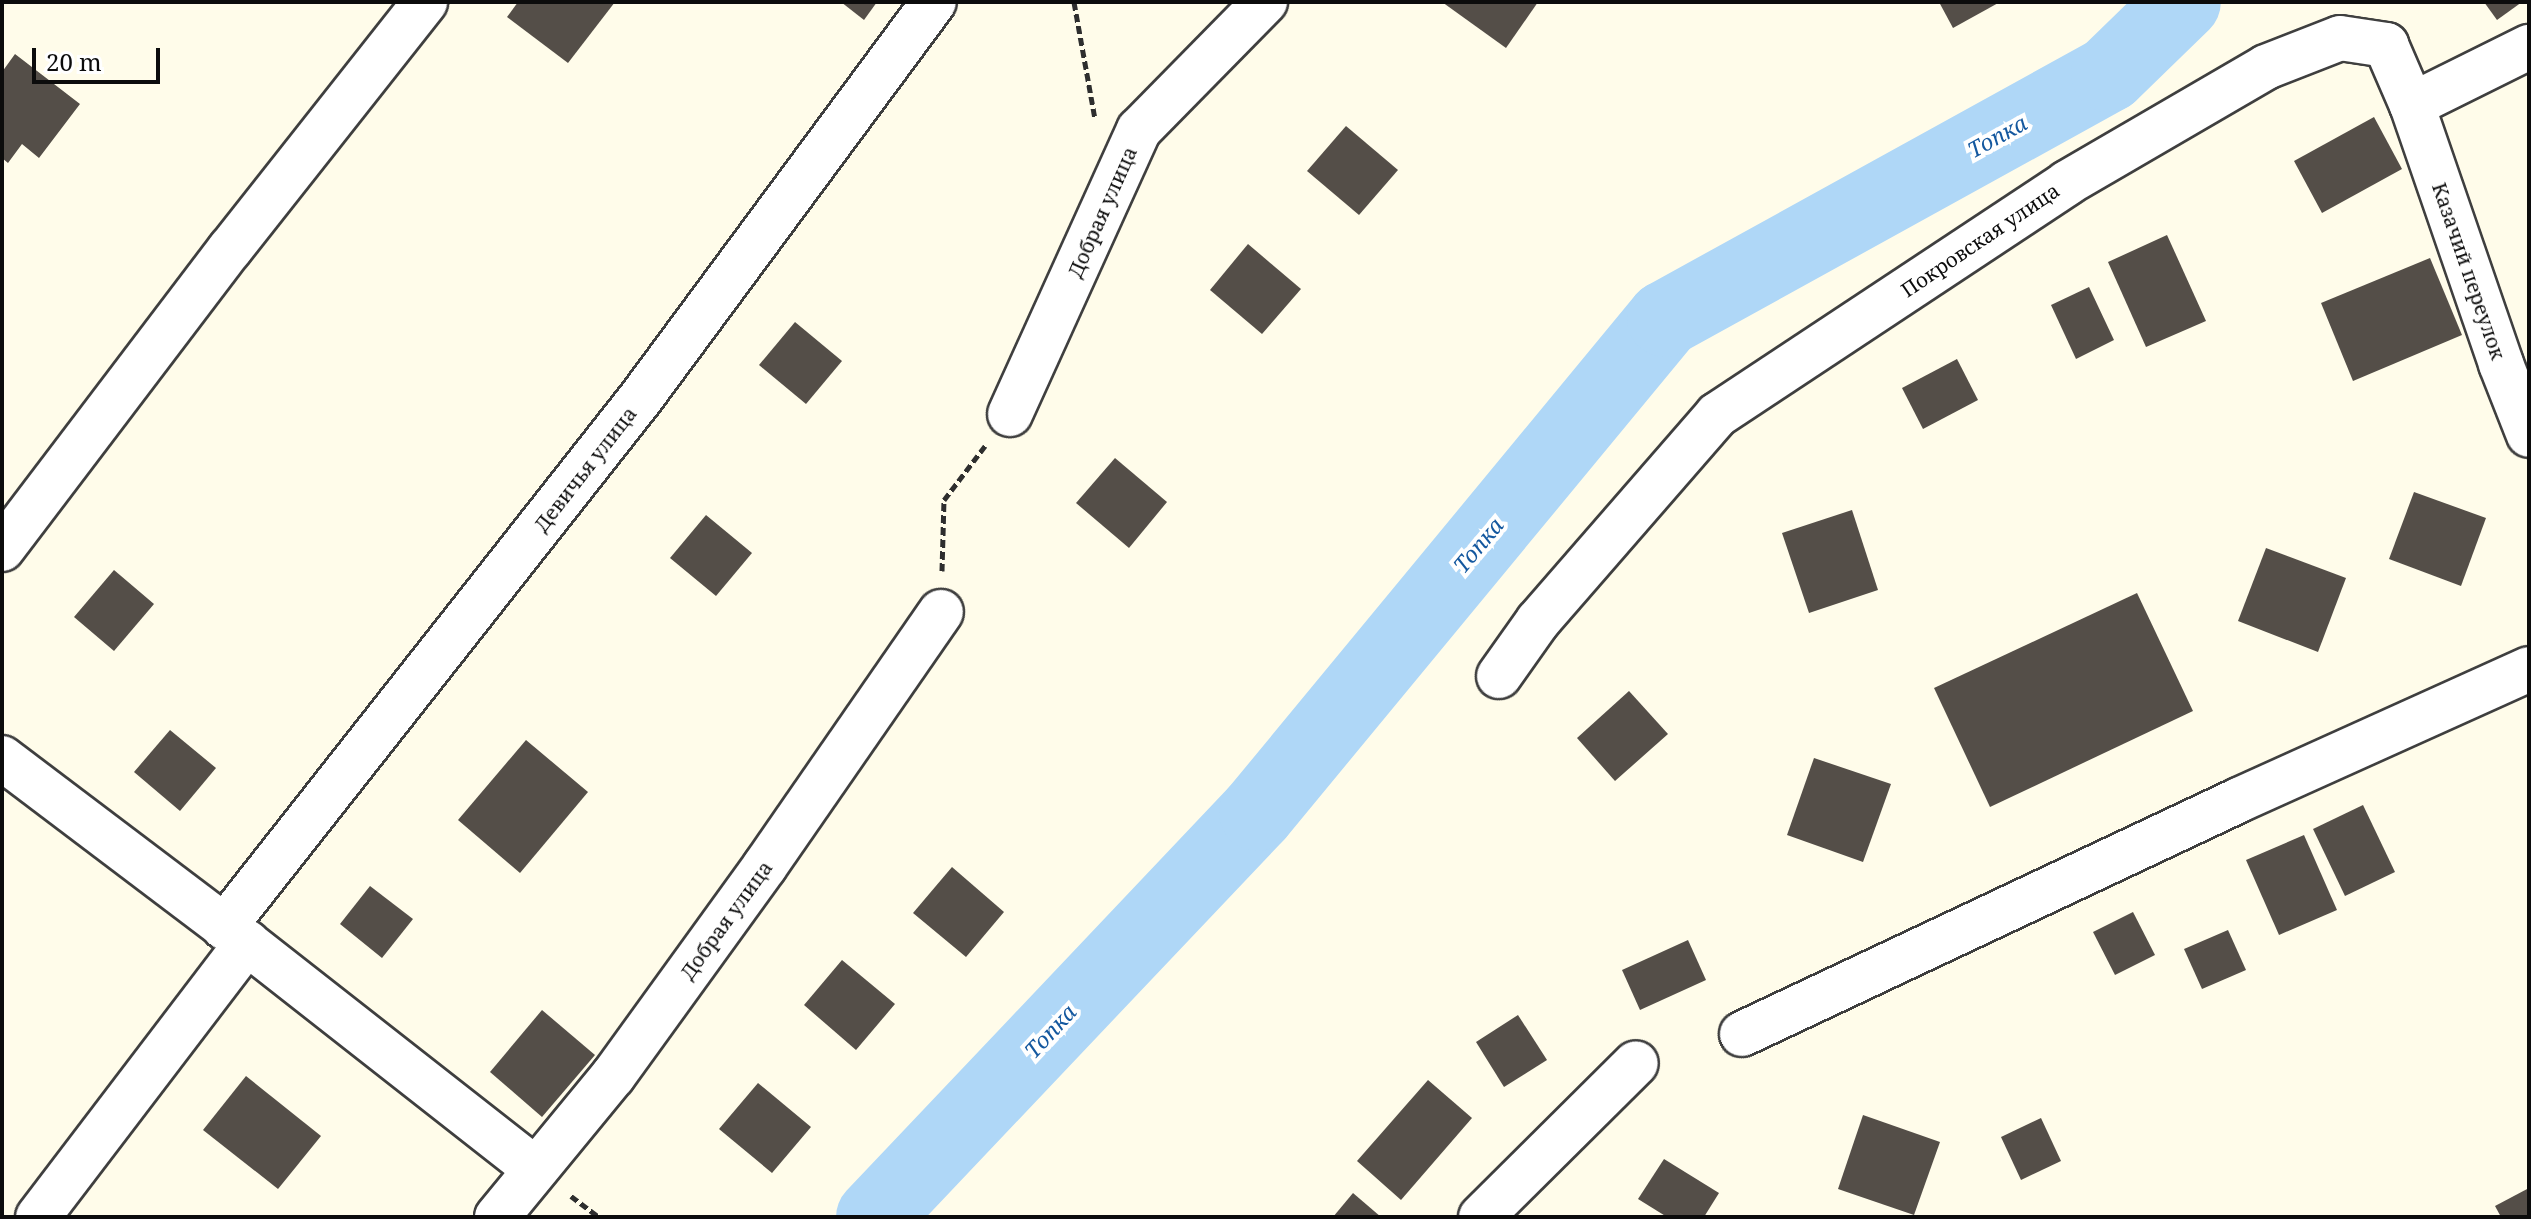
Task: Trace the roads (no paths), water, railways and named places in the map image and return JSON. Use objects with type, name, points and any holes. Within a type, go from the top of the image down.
[{"type":"street","points":[[2,549],[230,249],[425,2]]},
{"type":"street","name":"Девичья улица","points":[[38,1217],[235,935],[640,399],[934,2]]},
{"type":"street","name":"Добрая улица","points":[[1010,414],[1139,130],[1265,2]]},
{"type":"street","name":"Покровская улица","points":[[1499,676],[1538,621],[1717,415],[2067,183],[2266,67],[2340,38],[2386,45],[2412,105]]},
{"type":"street","points":[[2412,105],[2529,47]]},
{"type":"street","name":"Казачий переулок","points":[[2412,105],[2501,364],[2529,435]]},
{"type":"street","name":"Добрая улица","points":[[497,1217],[631,1051],[941,612]]},
{"type":"street","points":[[1742,1034],[2239,800],[2529,669]]},
{"type":"street","points":[[2,758],[535,1169]]},
{"type":"street","points":[[1481,1217],[1636,1063]]},
{"type":"waterway","name":"Топка","points":[[874,1217],[1257,813],[1665,319],[2109,74],[2183,2]]}]
